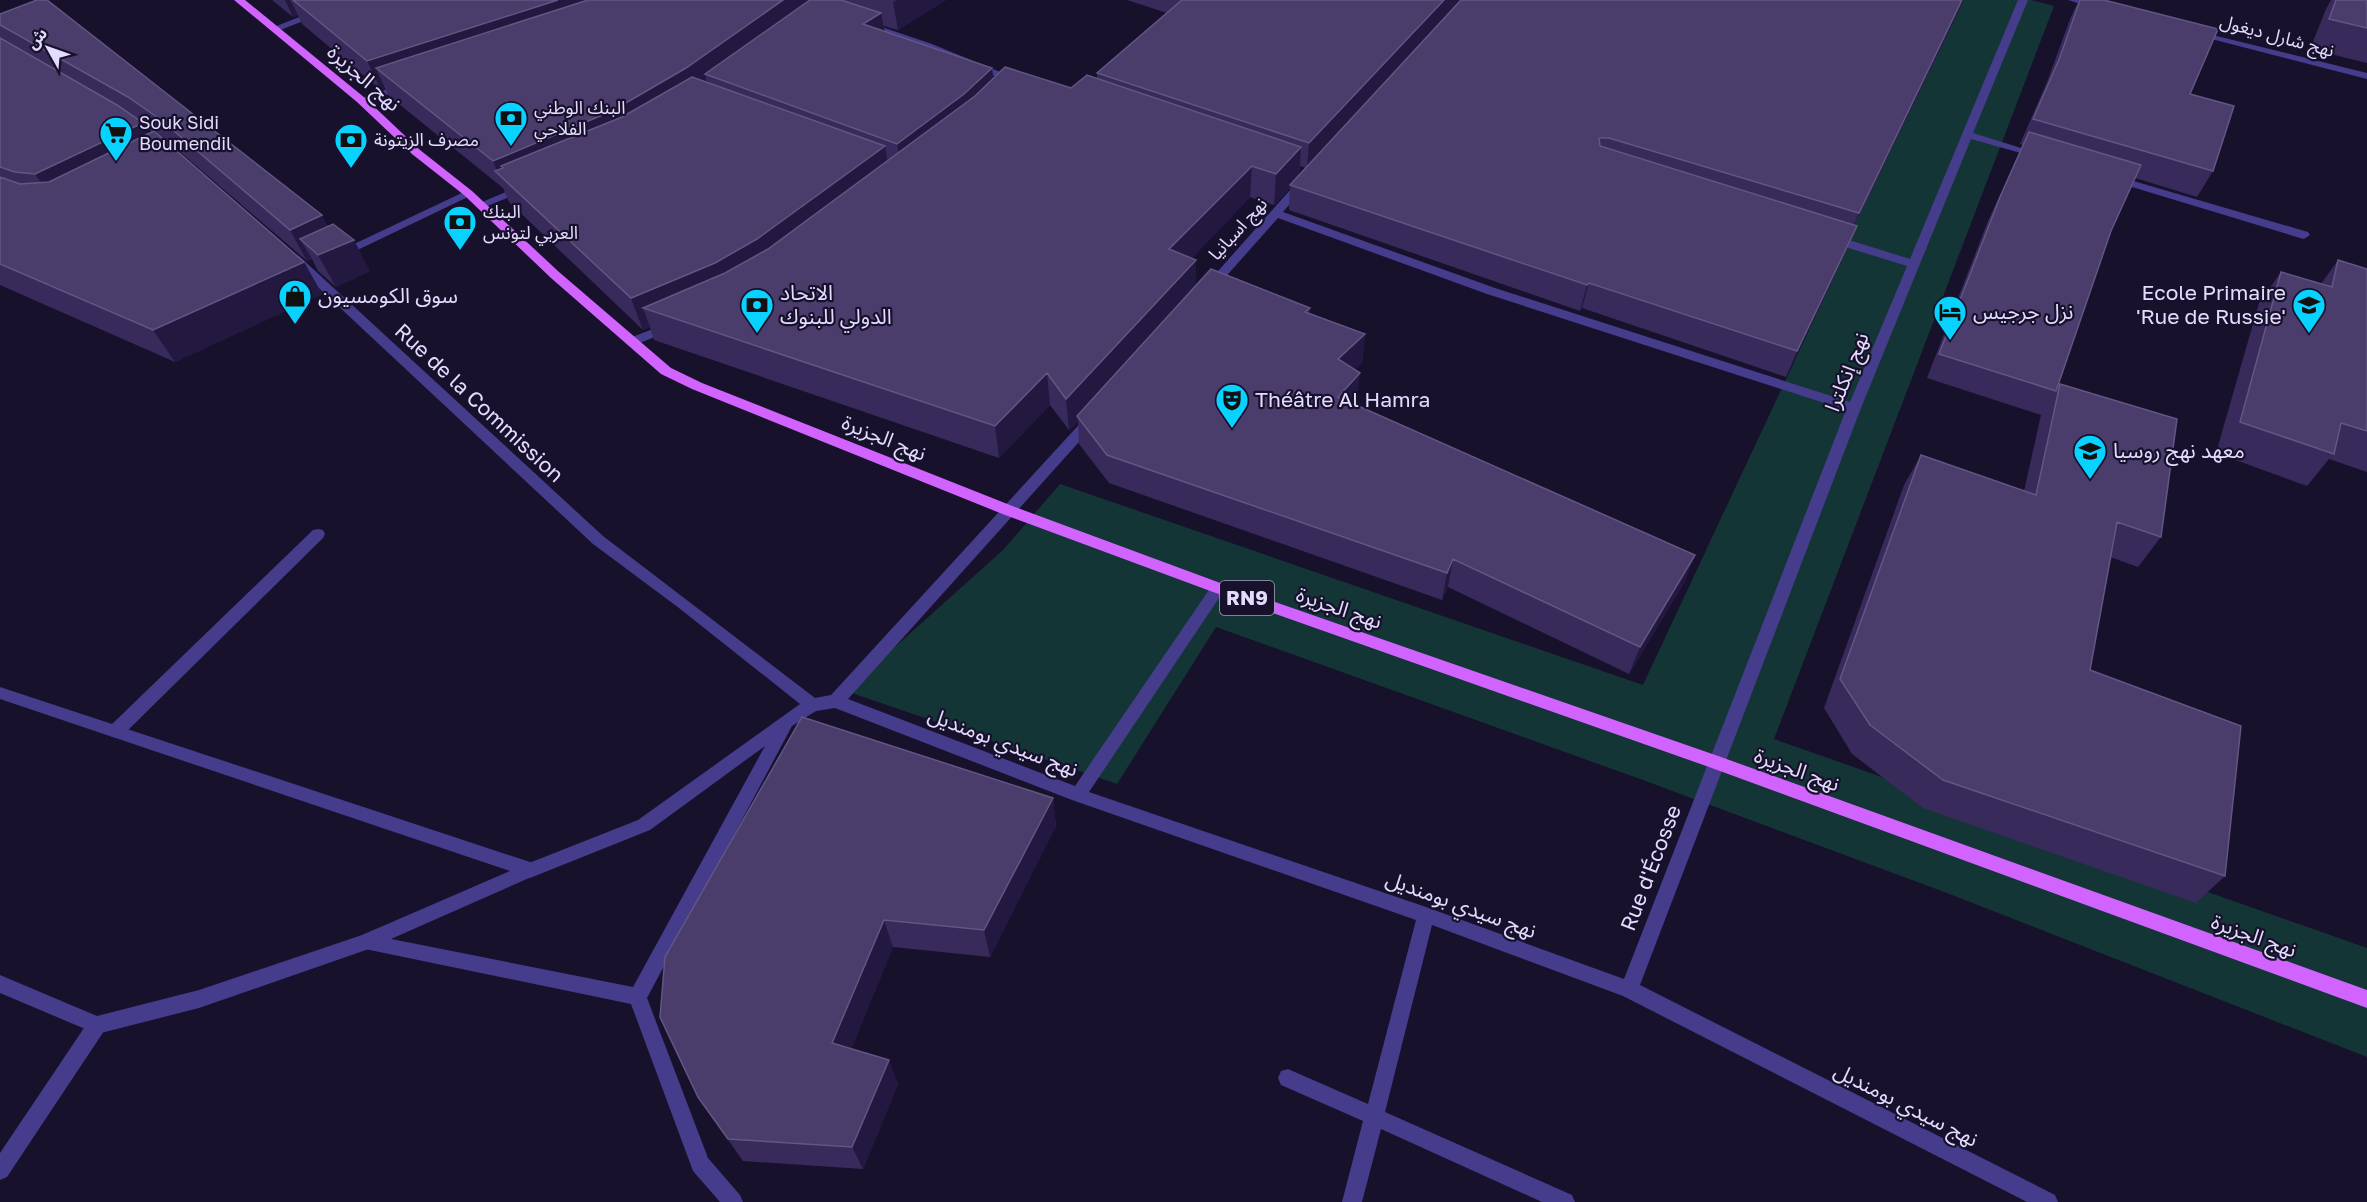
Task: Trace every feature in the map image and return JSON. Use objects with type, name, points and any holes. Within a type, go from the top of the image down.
[{"type":"main road","name":"نهج الجزيرة","points":[[239,0],[361,100],[416,152],[468,193],[666,371],[697,386],[1010,511],[1218,588],[1715,762],[2367,999]]},
{"type":"street","points":[[274,29],[351,0]]},
{"type":"street","name":"نهج إنكلترا","points":[[1715,762],[1854,408],[2023,0]]},
{"type":"street","points":[[2073,0],[2107,9]]},
{"type":"street","points":[[855,21],[928,46],[1019,84]]},
{"type":"street","name":"نهج شارل ديغول","points":[[2186,29],[2367,76]]},
{"type":"street","points":[[361,100],[417,82]]},
{"type":"street","points":[[1966,134],[2045,158]]},
{"type":"street","name":"نهج اسبانيا","points":[[1198,300],[1276,213],[1303,173]]},
{"type":"street","points":[[2102,174],[2304,235]]},
{"type":"street","points":[[481,205],[533,183]]},
{"type":"street","points":[[317,264],[468,193]]},
{"type":"street","points":[[1276,213],[1491,291],[1854,408]]},
{"type":"street","points":[[1823,236],[1913,264]]},
{"type":"street","name":"Rue de la Commission","points":[[289,254],[317,264],[598,540],[684,604],[812,705]]},
{"type":"street","points":[[632,342],[687,319]]},
{"type":"street","points":[[0,984],[97,1025],[199,999],[366,942],[530,870],[644,825],[786,721],[812,705],[836,701],[1096,414]]},
{"type":"street","points":[[116,731],[318,534]]},
{"type":"street","points":[[1078,795],[1218,588]]},
{"type":"street","points":[[0,693],[530,870]]},
{"type":"street","name":"نهج سيدي بومنديل","points":[[836,701],[1078,795],[1426,915],[1629,989],[2048,1202]]},
{"type":"street","points":[[733,1202],[700,1164],[638,997],[786,721]]},
{"type":"street","name":"Rue d'Écosse","points":[[1629,989],[1715,762]]},
{"type":"street","points":[[1352,1202],[1426,915]]},
{"type":"street","points":[[366,942],[638,997]]},
{"type":"street","points":[[0,1170],[97,1025]]},
{"type":"street","points":[[1288,1078],[1374,1119],[1565,1202]]},
{"type":"green space","points":[[1964,0],[2031,0],[2054,6],[1774,739],[2367,948],[2367,1057],[1947,893],[1643,780],[1216,627],[1117,784],[846,691],[1003,550],[1060,484],[1643,685],[1846,251],[1849,236]]},
{"type":"building","points":[[37,0],[47,0],[322,215],[290,230],[161,120],[128,97],[0,25],[0,14]]},
{"type":"building","points":[[293,0],[558,0],[367,61]]},
{"type":"building","points":[[588,0],[783,0],[686,68],[612,111],[493,161],[376,68]]},
{"type":"building","points":[[810,0],[841,0],[881,13],[863,24],[992,68],[964,94],[897,144],[705,74]]},
{"type":"building","points":[[1182,0],[1444,0],[1309,143],[1097,73]]},
{"type":"building","points":[[1461,0],[1962,0],[1859,213],[1609,138],[1599,138],[1600,146],[1857,226],[1797,351],[1589,283],[1587,285],[1290,185]]},
{"type":"building","points":[[2080,0],[2104,0],[2218,29],[2190,94],[2234,106],[2213,171],[2033,119],[2060,57]]},
{"type":"building","points":[[2336,0],[2367,0],[2367,28],[2329,19]]},
{"type":"building","points":[[0,38],[117,105],[143,123],[35,174],[15,172],[0,167]]},
{"type":"building","points":[[1005,67],[1071,88],[1087,75],[1301,147],[1276,174],[1252,166],[1169,249],[1196,260],[1066,399],[1047,373],[995,426],[643,308],[725,273],[768,249],[975,96]]},
{"type":"building","points":[[692,77],[885,146],[757,239],[715,263],[631,298],[495,171],[503,168],[501,166],[622,117]]},
{"type":"building","points":[[154,131],[304,262],[153,330],[0,264],[0,177],[20,184],[49,182]]},
{"type":"building","points":[[2029,132],[2141,165],[2111,231],[2056,391],[1939,354],[2000,197]]},
{"type":"building","points":[[333,224],[354,240],[318,255],[300,239]]},
{"type":"building","points":[[2338,260],[2367,269],[2367,431],[2341,423],[2334,454],[2240,422],[2281,272],[2332,287]]},
{"type":"building","points":[[1211,269],[1310,308],[1305,312],[1365,334],[1338,359],[1360,373],[1338,397],[1695,555],[1640,647],[1453,559],[1447,573],[1107,455],[1077,416]]},
{"type":"building","points":[[2060,384],[2177,419],[2161,537],[2117,522],[2090,670],[2241,726],[2225,876],[1943,780],[1870,725],[1840,679],[1921,455],[2036,495]]},
{"type":"building","points":[[802,717],[1053,798],[984,930],[884,920],[832,1043],[889,1060],[852,1147],[728,1139],[698,1097],[660,1017],[665,957]]},
{"type":"place","name":"البنك الوطني الفلاحي","points":[[511,147]]},
{"type":"place","name":"Souk Sidi Boumendil","points":[[116,162]]},
{"type":"place","name":"مصرف الزيتونة","points":[[351,169]]},
{"type":"place","name":"البنك العربي لتونس","points":[[460,251]]},
{"type":"place","name":"سوق الكومسيون","points":[[295,325]]},
{"type":"place","name":"الاتحاد الدولي للبنوك","points":[[757,334]]},
{"type":"place","name":"Ecole Primaire 'Rue de Russie'","points":[[2309,334]]},
{"type":"place","name":"نزل جرجيس","points":[[1950,341]]},
{"type":"place","name":"Théâtre Al Hamra","points":[[1232,429]]},
{"type":"place","name":"معهد نهج روسيا","points":[[2090,480]]}]
